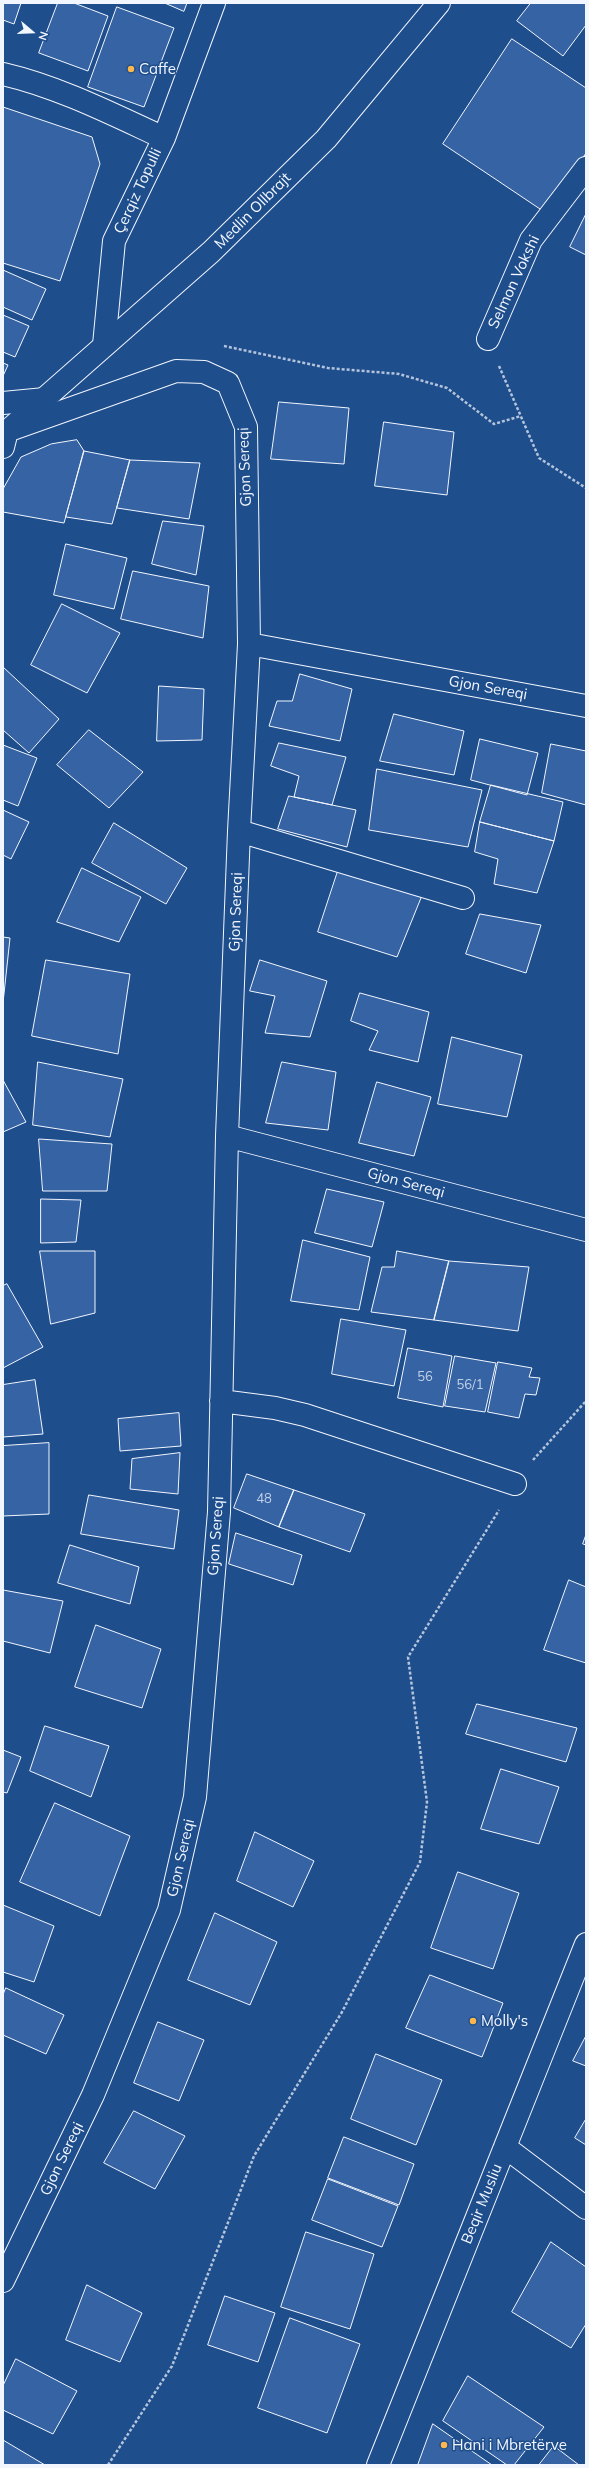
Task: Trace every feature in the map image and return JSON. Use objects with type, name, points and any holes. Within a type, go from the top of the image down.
[{"type":"street","points":[[164,138],[214,3]]},
{"type":"street","name":"Medlin Ollbrajt","points":[[4,438],[104,345],[211,252],[326,139],[439,3]]},
{"type":"street","name":"Çerqiz Topulli","points":[[3,74],[24,79],[164,138],[114,241],[104,345]]},
{"type":"street","name":"Selmon Vokshi","points":[[488,339],[531,240],[586,168]]},
{"type":"street","points":[[4,438],[176,371],[204,372],[228,383]]},
{"type":"street","name":"Gjon Sereqi","points":[[3,2281],[93,2095],[169,1910],[194,1797],[219,1512],[227,1136],[239,831],[249,644],[246,427],[228,383]]},
{"type":"street","points":[[3,403],[45,399]]},
{"type":"street","name":"Gjon Sereqi","points":[[249,644],[586,706]]},
{"type":"street","points":[[239,831],[463,898]]},
{"type":"street","name":"Gjon Sereqi","points":[[227,1136],[586,1230]]},
{"type":"street","points":[[221,1401],[275,1408],[305,1415],[515,1484]]},
{"type":"street","name":"Beqir Musliu","points":[[378,2465],[586,1944]]},
{"type":"street","points":[[505,2147],[586,2208]]},
{"type":"path","points":[[488,339],[539,458],[586,488]]},
{"type":"path","points":[[228,383],[224,346],[328,368],[399,374],[447,388],[494,424],[521,416]]},
{"type":"path","points":[[108,2465],[172,2366],[254,2156],[342,2012],[420,1862],[428,1802],[408,1657],[515,1484],[586,1400]]},
{"type":"building","points":[[3,3],[21,3],[14,24],[3,20]]},
{"type":"building","points":[[58,3],[74,3],[108,16],[88,71],[39,53]]},
{"type":"building","points":[[165,3],[187,3],[184,11]]},
{"type":"building","points":[[531,3],[586,3],[586,25],[563,56],[517,21]]},
{"type":"building","points":[[117,7],[174,28],[144,107],[88,87]]},
{"type":"building","points":[[512,39],[586,88],[586,153],[546,213],[443,144]]},
{"type":"building","points":[[3,107],[92,137],[100,164],[60,281],[3,263]]},
{"type":"building","points":[[586,214],[586,255],[570,247]]},
{"type":"building","points":[[3,270],[46,289],[32,320],[3,307]]},
{"type":"building","points":[[3,315],[29,326],[15,357],[3,352]]},
{"type":"building","points":[[3,363],[8,365],[3,376]]},
{"type":"building","points":[[279,402],[349,408],[344,464],[271,459]]},
{"type":"building","points":[[384,422],[454,432],[447,495],[375,486]]},
{"type":"building","points":[[77,440],[84,451],[64,523],[3,512],[3,489],[21,457],[51,444]]},
{"type":"building","points":[[84,451],[130,460],[112,524],[66,517]]},
{"type":"building","points":[[130,460],[200,463],[189,519],[117,508]]},
{"type":"building","points":[[163,521],[204,526],[196,575],[152,564]]},
{"type":"building","points":[[66,544],[127,558],[114,609],[54,595]]},
{"type":"building","points":[[133,571],[209,586],[203,638],[121,619]]},
{"type":"building","points":[[62,604],[120,633],[87,693],[31,665]]},
{"type":"building","points":[[3,667],[59,719],[29,753],[3,730]]},
{"type":"building","points":[[300,674],[352,689],[340,741],[269,726],[277,701],[292,701]]},
{"type":"building","points":[[159,686],[204,689],[202,740],[157,741]]},
{"type":"building","points":[[394,714],[464,731],[454,775],[380,761]]},
{"type":"building","points":[[89,730],[143,772],[109,808],[57,765]]},
{"type":"building","points":[[480,739],[538,753],[527,795],[471,780]]},
{"type":"building","points":[[279,743],[346,757],[332,805],[294,797],[299,776],[271,766]]},
{"type":"building","points":[[551,744],[586,751],[586,805],[542,793]]},
{"type":"building","points":[[3,745],[37,758],[18,806],[3,800]]},
{"type":"building","points":[[377,769],[482,790],[468,847],[369,830]]},
{"type":"building","points":[[491,785],[563,802],[554,841],[480,822]]},
{"type":"building","points":[[289,796],[356,810],[347,847],[278,829]]},
{"type":"building","points":[[3,810],[29,822],[11,859],[3,855]]},
{"type":"building","points":[[480,822],[554,841],[537,893],[494,884],[498,859],[475,852]]},
{"type":"building","points":[[114,823],[187,868],[166,904],[92,863]]},
{"type":"building","points":[[82,868],[141,897],[119,942],[57,922]]},
{"type":"building","points":[[339,868],[423,893],[397,957],[318,932]]},
{"type":"building","points":[[480,914],[541,925],[526,973],[466,954]]},
{"type":"building","points":[[3,937],[10,938],[3,1003]]},
{"type":"building","points":[[46,960],[130,974],[118,1054],[32,1036]]},
{"type":"building","points":[[260,960],[327,981],[310,1037],[265,1033],[275,996],[250,991]]},
{"type":"building","points":[[360,993],[429,1012],[418,1062],[369,1050],[378,1031],[351,1021]]},
{"type":"building","points":[[452,1037],[522,1055],[507,1117],[438,1104]]},
{"type":"building","points":[[38,1062],[123,1079],[110,1137],[33,1125]]},
{"type":"building","points":[[282,1062],[336,1072],[328,1130],[266,1123]]},
{"type":"building","points":[[3,1080],[26,1122],[3,1132]]},
{"type":"building","points":[[377,1082],[431,1097],[414,1156],[359,1143]]},
{"type":"building","points":[[39,1139],[112,1144],[107,1191],[43,1191]]},
{"type":"building","points":[[327,1189],[384,1202],[372,1247],[315,1233]]},
{"type":"building","points":[[41,1199],[81,1200],[76,1242],[41,1243]]},
{"type":"building","points":[[303,1240],[370,1257],[359,1310],[291,1301]]},
{"type":"building","points":[[40,1251],[95,1251],[95,1313],[51,1324]]},
{"type":"building","points":[[397,1251],[449,1261],[434,1320],[371,1312],[382,1267],[394,1267]]},
{"type":"building","points":[[449,1261],[529,1267],[518,1331],[434,1320]]},
{"type":"building","points":[[7,1284],[43,1347],[3,1368],[3,1286]]},
{"type":"building","points":[[341,1319],[406,1330],[394,1386],[332,1374]]},
{"type":"building","points":[[408,1348],[452,1356],[443,1407],[398,1398]]},
{"type":"building","points":[[455,1356],[496,1363],[485,1412],[445,1406]]},
{"type":"building","points":[[498,1362],[532,1368],[529,1377],[540,1378],[536,1395],[525,1394],[519,1418],[488,1412]]},
{"type":"building","points":[[35,1380],[43,1434],[3,1437],[3,1385]]},
{"type":"building","points":[[179,1413],[181,1446],[120,1451],[118,1419]]},
{"type":"building","points":[[49,1443],[49,1514],[3,1516],[3,1446]]},
{"type":"building","points":[[180,1453],[178,1494],[130,1489],[132,1459]]},
{"type":"building","points":[[247,1474],[294,1490],[279,1527],[234,1508]]},
{"type":"building","points":[[294,1490],[365,1514],[350,1552],[279,1527]]},
{"type":"building","points":[[89,1495],[179,1510],[174,1549],[81,1534]]},
{"type":"building","points":[[236,1533],[302,1555],[293,1585],[229,1564]]},
{"type":"building","points":[[586,1535],[586,1545],[583,1544]]},
{"type":"building","points":[[70,1545],[139,1567],[130,1604],[58,1583]]},
{"type":"building","points":[[569,1580],[586,1587],[586,1663],[544,1650]]},
{"type":"building","points":[[3,1590],[63,1601],[50,1653],[3,1641]]},
{"type":"building","points":[[96,1625],[161,1649],[142,1708],[75,1687]]},
{"type":"building","points":[[477,1704],[577,1728],[566,1762],[466,1734]]},
{"type":"building","points":[[45,1726],[109,1746],[91,1797],[30,1771]]},
{"type":"building","points":[[3,1750],[21,1757],[7,1793],[3,1792]]},
{"type":"building","points":[[501,1769],[559,1787],[539,1844],[481,1829]]},
{"type":"building","points":[[55,1803],[130,1836],[100,1916],[20,1882]]},
{"type":"building","points":[[255,1832],[314,1861],[293,1907],[237,1881]]},
{"type":"building","points":[[458,1872],[519,1893],[493,1969],[431,1948]]},
{"type":"building","points":[[3,1905],[54,1926],[34,1982],[3,1972]]},
{"type":"building","points":[[215,1913],[277,1942],[250,2005],[188,1980]]},
{"type":"building","points":[[430,1975],[503,2003],[482,2057],[406,2028]]},
{"type":"building","points":[[6,1988],[64,2015],[46,2054],[3,2035],[3,1995]]},
{"type":"building","points":[[158,2022],[204,2040],[179,2101],[134,2083]]},
{"type":"building","points":[[586,2036],[586,2066],[573,2061]]},
{"type":"building","points":[[376,2054],[442,2080],[416,2145],[351,2119]]},
{"type":"building","points":[[134,2111],[185,2136],[155,2189],[104,2163]]},
{"type":"building","points":[[586,2119],[586,2145],[575,2138]]},
{"type":"building","points":[[344,2137],[414,2164],[399,2205],[328,2178]]},
{"type":"building","points":[[328,2179],[398,2206],[382,2247],[312,2220]]},
{"type":"building","points":[[306,2232],[374,2254],[350,2329],[281,2307]]},
{"type":"building","points":[[551,2242],[586,2267],[586,2324],[571,2348],[512,2312]]},
{"type":"building","points":[[87,2285],[142,2313],[120,2362],[66,2340]]},
{"type":"building","points":[[225,2296],[275,2313],[258,2362],[208,2345]]},
{"type":"building","points":[[290,2318],[360,2344],[327,2433],[258,2408]]},
{"type":"building","points":[[16,2359],[77,2391],[53,2434],[3,2410],[3,2386]]},
{"type":"building","points":[[468,2376],[544,2427],[514,2465],[507,2465],[443,2421]]},
{"type":"building","name":"Hani i Mbretërve","points":[[433,2424],[492,2465],[418,2465]]},
{"type":"building","points":[[3,2440],[45,2465],[3,2465]]},
{"type":"building","points":[[554,2446],[579,2465],[539,2465]]},
{"type":"place","name":"Caffe","points":[[131,69]]},
{"type":"place","name":"Molly's","points":[[473,2021]]},
{"type":"place","name":"Hani i Mbretërve","points":[[444,2445]]}]
